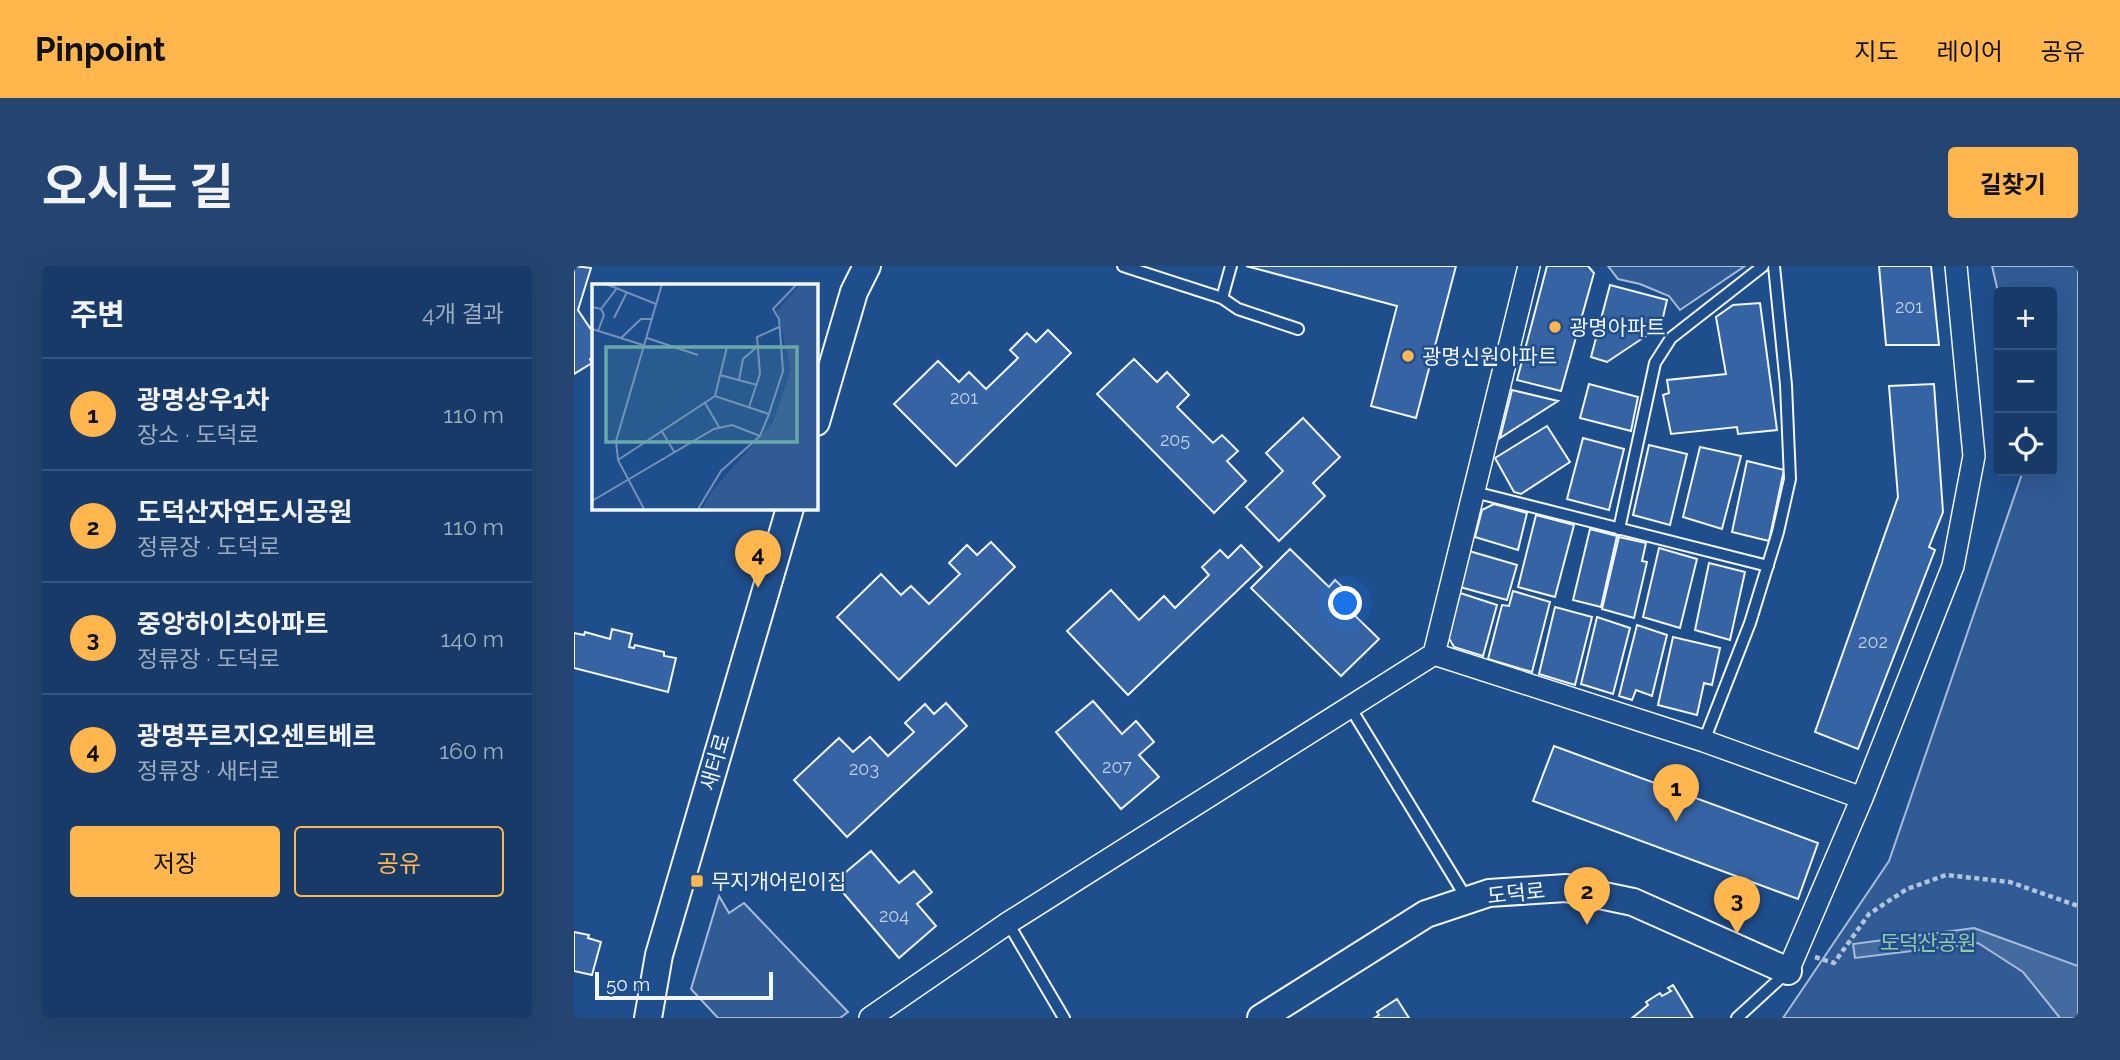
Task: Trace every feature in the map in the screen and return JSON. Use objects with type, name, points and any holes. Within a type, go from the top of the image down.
[{"type":"street","points":[[817,419],[854,292],[867,266]]},
{"type":"street","points":[[870,1018],[1008,923],[1434,654],[1529,266]]},
{"type":"street","points":[[1792,961],[1862,798],[1952,566],[1974,456],[1956,266]]},
{"type":"street","name":"새터로","points":[[649,1018],[659,956],[790,509]]},
{"type":"street","points":[[1434,654],[1704,741],[1862,798]]},
{"type":"street","name":"도덕로","points":[[1261,1018],[1426,914],[1489,893],[1566,888],[1633,902],[1792,961]]},
{"type":"lane","points":[[1123,266],[1222,298],[1238,309],[1298,329]]},
{"type":"lane","points":[[1222,298],[1231,266]]},
{"type":"lane","points":[[1619,528],[1656,363],[1671,338],[1762,266]]},
{"type":"lane","points":[[1704,741],[1751,623],[1790,480],[1786,385],[1774,266]]},
{"type":"lane","points":[[1474,492],[1768,566]]},
{"type":"lane","points":[[1350,707],[1467,900]]},
{"type":"lane","points":[[1008,923],[1063,1018]]},
{"type":"lane","points":[[1737,1018],[1792,961]]},
{"type":"path","points":[[1792,961],[1835,963],[1868,914],[1907,889],[1946,876],[2010,882],[2078,906]]},
{"type":"shaded area","points":[[1608,266],[1745,266],[1680,310],[1669,296],[1640,284],[1618,279]]},
{"type":"shaded area","points":[[1992,266],[2078,266],[2078,1018],[1783,1018],[1889,861],[2021,476],[2057,476],[2057,287],[1997,287]]},
{"type":"shaded area","points":[[719,896],[729,913],[744,903],[848,1012],[840,1018],[718,1018],[691,989]]},
{"type":"shaded area","points":[[1974,928],[2078,966],[2078,1018],[2060,1018],[2023,972],[1978,943],[1855,958],[1853,944]]},
{"type":"building","points":[[574,266],[591,268],[578,310],[590,328],[592,327],[592,363],[574,374]]},
{"type":"building","name":"광명신원아파트","points":[[1246,266],[1456,266],[1416,418],[1371,406],[1397,306]]},
{"type":"building","name":"광명아파트","points":[[1547,266],[1588,266],[1594,273],[1561,391],[1517,380]]},
{"type":"building","points":[[1879,266],[1931,266],[1939,345],[1886,345]]},
{"type":"building","points":[[1610,285],[1667,300],[1661,326],[1607,362],[1591,357]]},
{"type":"building","points":[[1760,303],[1777,430],[1738,434],[1737,427],[1671,434],[1663,395],[1669,393],[1667,380],[1726,374],[1716,317],[1733,305]]},
{"type":"building","points":[[1048,330],[1071,353],[956,466],[894,404],[938,361],[959,382],[969,372],[986,389],[1018,358],[1010,350],[1027,333],[1036,342]]},
{"type":"building","points":[[1134,359],[1157,382],[1167,372],[1189,395],[1177,407],[1213,443],[1222,435],[1238,451],[1227,461],[1246,481],[1214,513],[1097,394]]},
{"type":"building","points":[[1589,384],[1638,397],[1631,431],[1580,418]]},
{"type":"building","points":[[1934,384],[1943,512],[1929,547],[1935,550],[1858,749],[1815,732],[1898,497],[1889,386]]},
{"type":"building","points":[[1512,390],[1558,401],[1500,438]]},
{"type":"building","points":[[1303,418],[1340,457],[1313,483],[1325,496],[1279,541],[1246,507],[1283,471],[1266,453]]},
{"type":"building","points":[[1547,426],[1570,462],[1521,494],[1514,492],[1495,458]]},
{"type":"building","points":[[1583,438],[1624,449],[1609,510],[1567,499]]},
{"type":"building","points":[[1649,445],[1687,454],[1670,525],[1633,515]]},
{"type":"building","points":[[1700,447],[1741,456],[1722,529],[1683,517]]},
{"type":"building","points":[[1747,461],[1784,470],[1769,541],[1732,532]]},
{"type":"building","points":[[1494,504],[1527,513],[1518,550],[1475,537],[1482,510]]},
{"type":"building","points":[[1536,515],[1574,525],[1555,597],[1518,587]]},
{"type":"building","points":[[1590,529],[1617,536],[1601,607],[1573,600]]},
{"type":"building","points":[[1619,537],[1646,543],[1642,561],[1647,562],[1634,618],[1602,609]]},
{"type":"building","points":[[991,542],[1015,567],[899,680],[837,617],[881,574],[901,595],[911,586],[929,604],[960,574],[949,563],[967,545],[977,555]]},
{"type":"building","points":[[1241,545],[1262,567],[1128,695],[1067,631],[1111,590],[1139,620],[1164,596],[1175,608],[1209,575],[1202,567],[1220,550],[1228,558]]},
{"type":"building","points":[[1659,548],[1697,559],[1680,628],[1643,617]]},
{"type":"building","points":[[1290,549],[1329,587],[1335,580],[1353,597],[1345,606],[1379,639],[1341,676],[1251,588]]},
{"type":"building","points":[[1469,551],[1517,565],[1507,600],[1460,587]]},
{"type":"building","points":[[1709,563],[1745,572],[1730,640],[1695,630]]},
{"type":"building","points":[[1513,591],[1550,602],[1532,672],[1488,659],[1502,605],[1509,606]]},
{"type":"building","points":[[1457,592],[1497,605],[1483,656],[1454,647],[1446,633]]},
{"type":"building","points":[[1555,607],[1592,617],[1575,685],[1539,674]]},
{"type":"building","points":[[1597,617],[1630,628],[1613,694],[1581,684]]},
{"type":"building","points":[[1637,625],[1667,635],[1652,696],[1636,690],[1632,700],[1619,696]]},
{"type":"building","points":[[612,629],[632,634],[629,647],[634,648],[635,645],[676,658],[668,692],[574,668],[574,633],[584,635],[585,632],[610,639]]},
{"type":"building","points":[[1673,637],[1720,648],[1712,685],[1704,683],[1697,715],[1658,705]]},
{"type":"building","points":[[1093,701],[1122,734],[1136,721],[1154,742],[1139,755],[1159,777],[1121,809],[1056,732]]},
{"type":"building","points":[[946,703],[967,726],[847,837],[794,780],[839,738],[853,752],[870,737],[888,756],[914,732],[905,723],[925,704],[934,714]]},
{"type":"building","points":[[1554,746],[1818,843],[1798,899],[1533,801]]},
{"type":"building","points":[[871,851],[899,883],[914,871],[932,892],[917,904],[936,926],[899,958],[834,882]]},
{"type":"building","points":[[574,932],[589,935],[588,938],[601,942],[592,975],[574,971]]},
{"type":"building","points":[[1673,985],[1693,1018],[1632,1018],[1648,1005],[1646,1002],[1660,993],[1662,996],[1671,991],[1668,988]]},
{"type":"building","points":[[1397,999],[1409,1018],[1374,1018],[1379,1015],[1377,1012]]},
{"type":"place","name":"광명아파트","points":[[1555,327]]},
{"type":"place","name":"광명신원아파트","points":[[1408,356]]},
{"type":"place","name":"광명푸르지오센트베르","points":[[758,588]]},
{"type":"place","name":"광명상우1차","points":[[1676,822]]},
{"type":"place","name":"무지개어린이집","points":[[697,881]]},
{"type":"place","name":"도덕산자연도시공원","points":[[1587,925]]},
{"type":"place","name":"중앙하이츠아파트","points":[[1737,934]]},
{"type":"park label","name":"도덕산공원","points":[[1928,942]]}]
